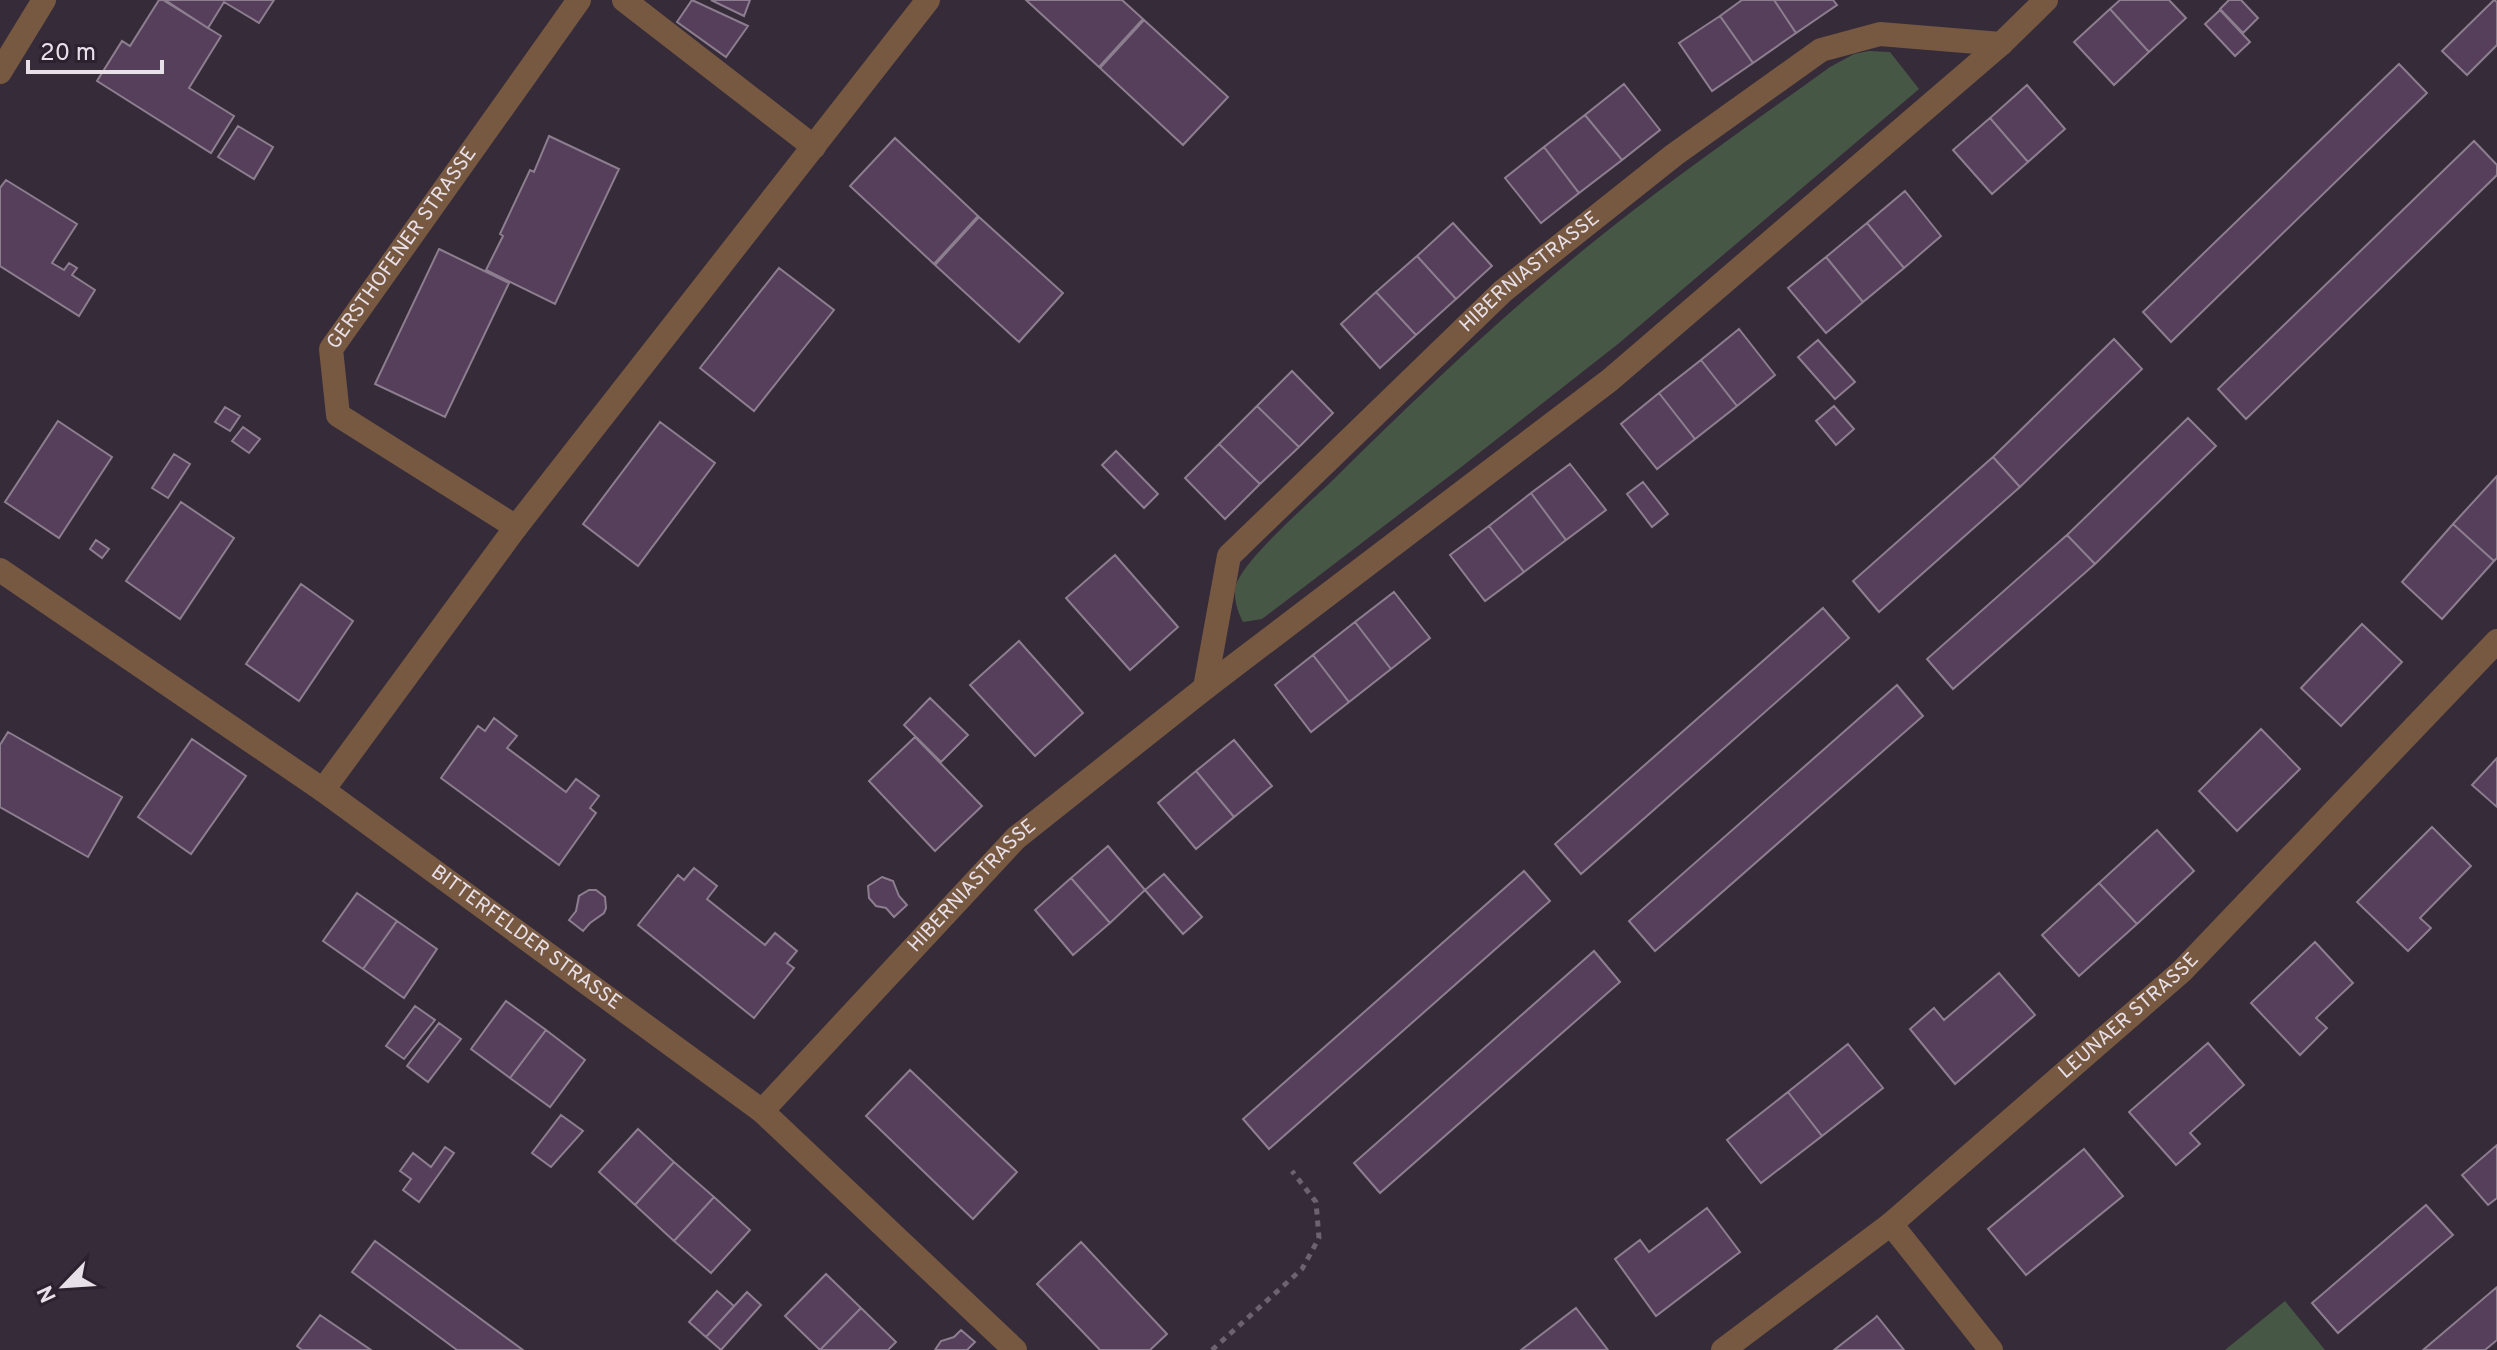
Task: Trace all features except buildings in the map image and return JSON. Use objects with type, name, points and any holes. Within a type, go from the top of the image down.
[{"type":"street","points":[[0,72],[44,0]]},
{"type":"street","name":"GERSTHOFENER STRASSE","points":[[516,527],[338,415],[331,349],[579,0]]},
{"type":"street","points":[[624,0],[814,147]]},
{"type":"street","points":[[323,790],[516,527],[928,0]]},
{"type":"street","name":"HIBERNIASTRASSE","points":[[762,1111],[1016,838],[1205,688],[1610,380],[2001,44],[2046,0]]},
{"type":"street","name":"HIBERNIASTRASSE","points":[[1205,688],[1229,556],[1503,291],[1674,155],[1821,50],[1880,34],[2001,44]]},
{"type":"street","name":"BITTERFELDER STRASSE","points":[[0,570],[323,790],[762,1111],[1015,1350]]},
{"type":"street","name":"LEUNAER STRASSE","points":[[1723,1350],[1891,1224],[2182,971],[2497,641]]},
{"type":"street","points":[[1891,1224],[1991,1350]]},
{"type":"path","points":[[1212,1350],[1302,1269],[1319,1238],[1316,1202],[1292,1171]]},
{"type":"green space","points":[[1890,52],[1919,89],[1618,344],[1262,619],[1243,622],[1235,592],[1237,582],[1255,556],[1490,330],[1587,247],[1677,178],[1830,67],[1854,54]]},
{"type":"green space","points":[[2285,1301],[2325,1350],[2225,1350]]}]
